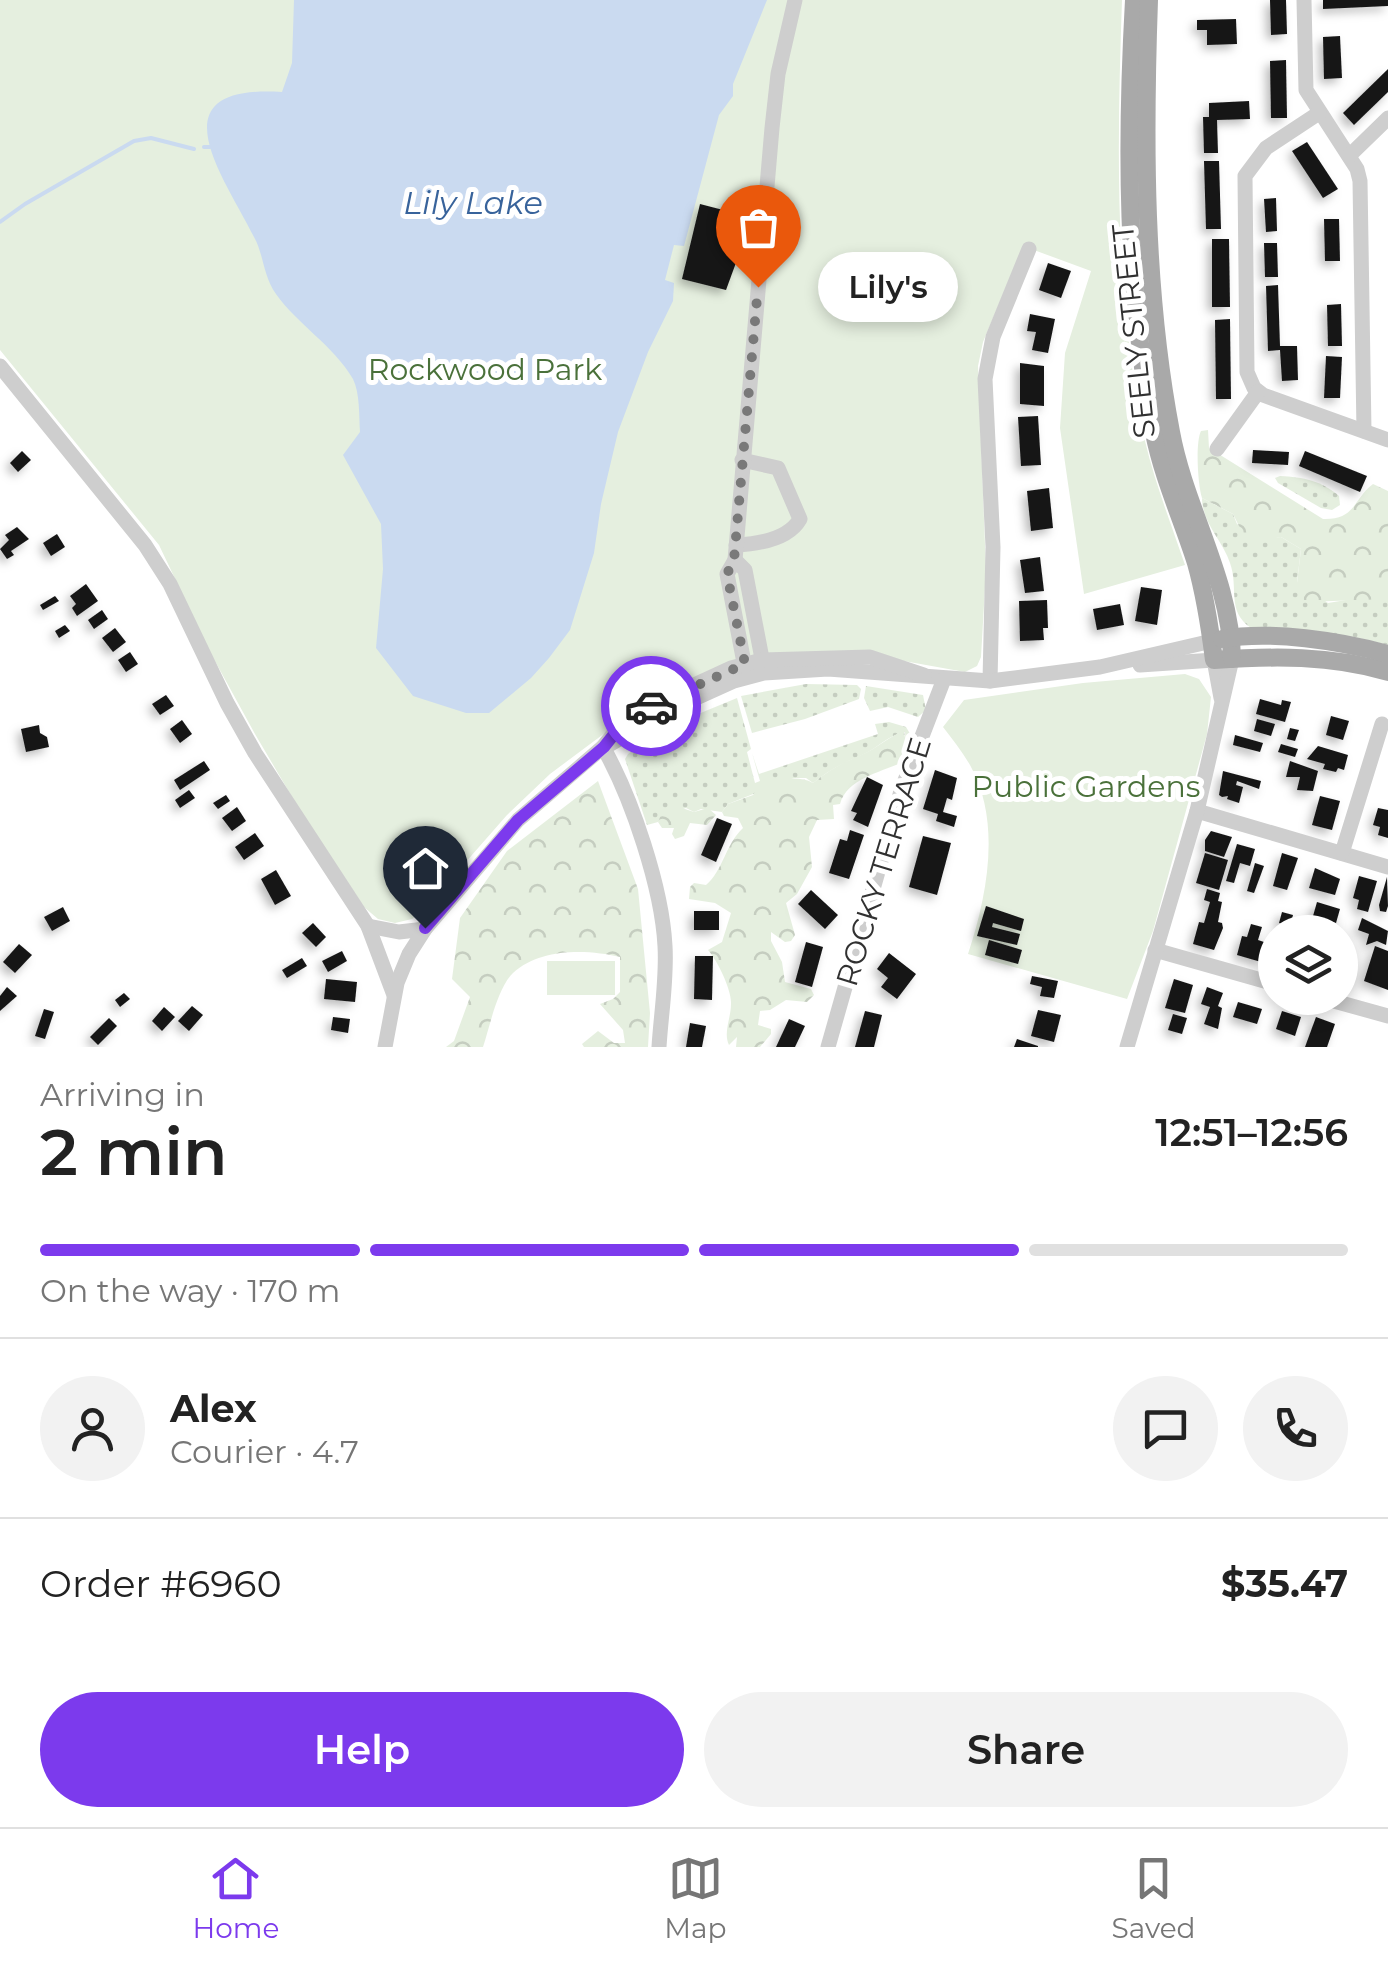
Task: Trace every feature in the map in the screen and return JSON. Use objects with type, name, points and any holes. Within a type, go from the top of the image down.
[{"type":"main road","name":"SEELY STREET","points":[[1134,0],[1129,83],[1130,189],[1145,376],[1160,461],[1196,563],[1212,641],[1223,660]]},
{"type":"main road","name":"SEELY STREET","points":[[1149,0],[1148,204],[1164,394],[1181,475],[1216,576],[1232,637],[1223,660]]},
{"type":"main road","points":[[1212,641],[1232,637],[1342,644],[1388,654]]},
{"type":"main road","points":[[1223,660],[1324,659],[1388,672]]},
{"type":"street","points":[[746,670],[727,574],[735,552],[778,74],[795,0]]},
{"type":"street","points":[[1304,0],[1306,86],[1318,113],[1349,156],[1360,182],[1364,431]]},
{"type":"street","points":[[1318,113],[1266,148],[1245,176],[1248,372],[1258,392],[1388,440]]},
{"type":"street","points":[[1349,156],[1388,118]]},
{"type":"street","points":[[990,681],[993,548],[985,379],[993,337],[1029,249]]},
{"type":"street","points":[[0,366],[145,544],[170,584],[255,753],[368,926],[394,995]]},
{"type":"street","points":[[1216,449],[1258,392]]},
{"type":"street","points":[[735,552],[795,527],[800,519],[778,468],[742,460]]},
{"type":"street","points":[[735,552],[745,570],[763,667]]},
{"type":"street","points":[[1100,667],[1212,641]]},
{"type":"street","points":[[386,1047],[394,995],[409,954],[425,928],[518,820],[604,747],[619,728],[646,709],[763,667],[870,658],[924,676],[990,681],[1100,667],[1223,660]]},
{"type":"street","name":"SEELY STREET","points":[[1127,1047],[1223,707],[1223,660]]},
{"type":"street","name":"ROCKY TERRACE","points":[[828,1047],[900,792],[944,679]]},
{"type":"street","points":[[1342,853],[1382,724]]},
{"type":"street","points":[[604,747],[646,854],[658,897],[666,948],[659,1047]]},
{"type":"street","points":[[1197,810],[1388,867]]},
{"type":"street","points":[[368,926],[400,932],[425,928]]},
{"type":"street","points":[[1155,950],[1258,979]]},
{"type":"street","points":[[1358,1008],[1388,1016]]},
{"type":"green space","name":"Rockwood Park","points":[[0,0],[1122,0],[1120,222],[1128,332],[1145,441],[1185,565],[1084,594],[1060,428],[1065,353],[1091,271],[1023,246],[983,342],[978,366],[986,570],[981,657],[977,666],[965,672],[865,654],[629,715],[550,774],[507,815],[422,912],[395,923],[378,919],[364,907],[255,734],[159,545],[0,350]]},
{"type":"green space","points":[[1208,430],[1209,448],[1323,519],[1348,512],[1373,484],[1388,491],[1388,599],[1305,602],[1297,583],[1301,549],[1281,537],[1252,543],[1233,514],[1202,498],[1198,445],[1201,431]]},
{"type":"green space","points":[[1275,478],[1319,483],[1339,496],[1340,505],[1332,510],[1321,508],[1278,483]]},
{"type":"green space","points":[[1202,498],[1233,514],[1237,524],[1263,539],[1281,537],[1301,549],[1297,582],[1328,603],[1388,599],[1388,645],[1359,638],[1251,628],[1238,614],[1230,563],[1205,516]]},
{"type":"green space","name":"Public Gardens","points":[[1185,674],[1199,679],[1211,697],[1207,734],[1153,931],[1127,999],[968,954],[985,884],[986,810],[970,765],[943,727],[964,700]]},
{"type":"green space","points":[[806,684],[857,685],[861,689],[859,699],[752,733],[741,696]]},
{"type":"green space","points":[[866,686],[923,695],[926,710],[918,717],[888,707],[870,711],[864,698]]},
{"type":"green space","points":[[737,698],[751,749],[747,752],[755,783],[760,781],[752,753],[759,774],[878,734],[875,724],[889,722],[906,727],[912,737],[906,744],[905,732],[893,736],[813,783],[806,778],[794,778],[728,804],[722,812],[694,812],[686,808],[647,825],[625,759],[628,754],[674,724]]},
{"type":"green space","points":[[904,731],[906,744],[901,763],[849,788],[840,804],[833,805],[834,819],[817,820],[809,837],[812,867],[797,894],[786,903],[795,935],[785,942],[771,932],[785,982],[811,989],[814,995],[807,1002],[786,1000],[760,1011],[758,1025],[771,1029],[771,1034],[760,1047],[736,1047],[737,1037],[729,1045],[731,998],[708,950],[722,942],[731,913],[715,903],[689,899],[690,887],[694,883],[706,885],[712,879],[743,828],[738,818],[724,816],[722,812],[728,804],[753,795],[763,782],[795,779],[813,783]]},
{"type":"green space","points":[[598,781],[638,889],[650,1013],[648,1047],[584,1047],[582,1044],[598,1031],[614,1043],[625,1043],[623,1030],[600,1004],[620,992],[620,957],[579,952],[536,959],[513,973],[498,998],[483,1047],[446,1047],[454,1041],[470,997],[452,979],[460,918],[507,851]]},
{"type":"green space","points":[[679,807],[694,812],[708,808],[716,815],[707,825],[690,823],[684,836],[675,839],[674,828],[662,828],[658,822],[661,815]]},
{"type":"green space","points":[[547,961],[615,961],[615,995],[547,995]]},
{"type":"water","name":"Lily Lake","points":[[294,0],[767,0],[733,84],[733,96],[719,115],[684,246],[674,245],[665,280],[674,283],[673,301],[648,352],[618,432],[594,553],[570,630],[531,678],[489,713],[466,713],[413,696],[376,648],[383,569],[381,524],[343,455],[360,432],[355,385],[336,356],[294,316],[272,287],[257,244],[215,162],[208,138],[208,118],[219,103],[242,93],[282,92],[292,63]]},
{"type":"building","points":[[1270,0],[1286,0],[1287,34],[1271,35]]},
{"type":"building","points":[[1323,0],[1388,0],[1388,6],[1323,9]]},
{"type":"building","points":[[1236,19],[1237,44],[1207,45],[1207,30],[1197,30],[1197,20]]},
{"type":"building","points":[[1340,36],[1342,78],[1324,79],[1323,37]]},
{"type":"building","points":[[1286,60],[1287,118],[1271,118],[1270,61]]},
{"type":"building","points":[[1388,69],[1388,92],[1354,125],[1343,113]]},
{"type":"building","points":[[1249,101],[1250,119],[1217,120],[1218,153],[1204,153],[1203,117],[1209,117],[1209,103]]},
{"type":"building","points":[[1307,142],[1338,189],[1323,198],[1292,151]]},
{"type":"building","points":[[1204,161],[1219,161],[1221,229],[1206,229]]},
{"type":"building","points":[[1276,198],[1277,231],[1266,232],[1264,199]]},
{"type":"building","points":[[700,204],[727,211],[724,224],[741,228],[737,260],[726,290],[682,279]]},
{"type":"building","points":[[1324,219],[1339,219],[1340,261],[1325,261]]},
{"type":"building","points":[[1212,239],[1229,239],[1230,307],[1212,307]]},
{"type":"building","points":[[1264,243],[1277,243],[1278,277],[1265,277]]},
{"type":"building","points":[[1048,263],[1071,271],[1061,298],[1039,290]]},
{"type":"building","points":[[1278,285],[1280,346],[1297,346],[1298,380],[1282,381],[1280,350],[1268,351],[1266,286]]},
{"type":"building","points":[[1341,304],[1342,346],[1328,346],[1327,305]]},
{"type":"building","points":[[1030,314],[1055,319],[1048,353],[1032,350],[1036,332],[1027,331]]},
{"type":"building","points":[[1230,319],[1231,399],[1216,399],[1215,320]]},
{"type":"building","points":[[1326,356],[1342,357],[1340,398],[1324,398]]},
{"type":"building","points":[[1020,363],[1044,366],[1044,406],[1020,404]]},
{"type":"building","points":[[1038,416],[1041,465],[1021,466],[1018,417]]},
{"type":"building","points":[[1253,450],[1289,452],[1288,465],[1252,463]]},
{"type":"building","points":[[22,451],[31,460],[18,472],[10,463]]},
{"type":"building","points":[[1305,451],[1367,476],[1360,492],[1299,466]]},
{"type":"building","points":[[1049,488],[1053,528],[1031,531],[1027,491]]},
{"type":"building","points":[[17,527],[29,539],[11,551],[14,555],[7,559],[0,549],[9,540],[5,535]]},
{"type":"building","points":[[57,534],[65,547],[51,556],[43,543]]},
{"type":"building","points":[[1040,557],[1044,591],[1025,593],[1020,560]]},
{"type":"building","points":[[86,584],[98,601],[77,616],[72,608],[76,604],[70,596]]},
{"type":"building","points":[[1141,587],[1162,590],[1157,625],[1135,621]]},
{"type":"building","points":[[55,596],[59,601],[43,610],[40,605]]},
{"type":"building","points":[[1047,600],[1048,628],[1043,628],[1044,640],[1020,641],[1019,601]]},
{"type":"building","points":[[1120,604],[1124,625],[1097,630],[1093,609]]},
{"type":"building","points":[[102,610],[108,619],[94,629],[88,620]]},
{"type":"building","points":[[65,625],[70,631],[59,638],[55,631]]},
{"type":"building","points":[[115,628],[126,642],[113,652],[102,638]]},
{"type":"building","points":[[130,652],[138,664],[126,672],[118,660]]},
{"type":"building","points":[[166,695],[174,706],[160,715],[152,704]]},
{"type":"building","points":[[1260,699],[1281,705],[1282,700],[1291,702],[1285,722],[1256,714]]},
{"type":"building","points":[[1331,716],[1349,721],[1343,740],[1326,735]]},
{"type":"building","points":[[1257,719],[1275,724],[1271,736],[1254,731]]},
{"type":"building","points":[[182,720],[192,734],[180,743],[170,729]]},
{"type":"building","points":[[39,725],[49,747],[26,752],[21,729]]},
{"type":"building","points":[[1290,728],[1299,730],[1295,741],[1287,739]]},
{"type":"building","points":[[1235,735],[1263,743],[1260,752],[1233,745]]},
{"type":"building","points":[[1281,744],[1298,749],[1295,757],[1278,752]]},
{"type":"building","points":[[1318,746],[1348,755],[1344,770],[1323,769],[1325,764],[1307,759]]},
{"type":"building","points":[[204,761],[210,770],[180,790],[174,780]]},
{"type":"building","points":[[1290,761],[1318,771],[1313,791],[1297,790],[1300,777],[1286,777]]},
{"type":"building","points":[[935,770],[957,778],[952,800],[947,798],[943,812],[957,816],[954,827],[936,821],[938,814],[923,809]]},
{"type":"building","points":[[1223,771],[1261,781],[1259,789],[1237,781],[1236,785],[1243,787],[1239,803],[1222,797],[1219,795]]},
{"type":"building","points":[[867,777],[883,785],[868,827],[853,820],[857,813],[851,811]]},
{"type":"building","points":[[189,790],[195,798],[180,808],[175,800]]},
{"type":"building","points":[[226,795],[230,801],[218,809],[213,803]]},
{"type":"building","points":[[1320,796],[1340,801],[1332,830],[1312,825]]},
{"type":"building","points":[[237,807],[246,821],[232,831],[222,818]]},
{"type":"building","points":[[1378,808],[1388,810],[1388,838],[1378,835],[1380,827],[1373,825]]},
{"type":"building","points":[[717,818],[732,824],[716,862],[701,855]]},
{"type":"building","points":[[850,830],[864,835],[849,879],[829,873],[840,839],[847,841]]},
{"type":"building","points":[[1211,831],[1232,837],[1224,857],[1205,851],[1205,840]]},
{"type":"building","points":[[255,833],[264,846],[244,860],[235,847]]},
{"type":"building","points":[[923,836],[951,843],[937,895],[909,887]]},
{"type":"building","points":[[1237,844],[1255,849],[1250,866],[1240,863],[1234,883],[1226,881]]},
{"type":"building","points":[[1205,853],[1228,860],[1219,890],[1196,883]]},
{"type":"building","points":[[1282,853],[1298,858],[1287,890],[1273,886]]},
{"type":"building","points":[[1255,863],[1264,866],[1254,893],[1247,891]]},
{"type":"building","points":[[1315,868],[1340,879],[1335,895],[1309,888]]},
{"type":"building","points":[[276,870],[291,896],[275,905],[261,879]]},
{"type":"building","points":[[1359,876],[1377,881],[1368,912],[1357,909],[1359,900],[1353,898]]},
{"type":"building","points":[[1387,877],[1386,912],[1380,911],[1379,905]]},
{"type":"building","points":[[1207,889],[1220,893],[1218,901],[1222,902],[1218,922],[1223,928],[1214,950],[1193,944],[1210,902],[1204,900]]},
{"type":"building","points":[[811,890],[838,915],[825,929],[798,904]]},
{"type":"building","points":[[1317,902],[1340,909],[1338,915],[1313,915]]},
{"type":"building","points":[[986,906],[1024,919],[1021,931],[993,923],[992,927],[1020,934],[1017,945],[977,936]]},
{"type":"building","points":[[63,907],[70,921],[52,931],[44,917]]},
{"type":"building","points":[[694,911],[719,911],[719,930],[694,930]]},
{"type":"building","points":[[1362,918],[1388,931],[1386,945],[1377,941],[1366,945],[1369,934],[1358,930]]},
{"type":"building","points":[[313,923],[326,937],[316,947],[302,933]]},
{"type":"building","points":[[1251,924],[1258,926],[1258,961],[1237,955],[1242,936],[1247,937]]},
{"type":"building","points":[[989,940],[1022,950],[1018,964],[985,955]]},
{"type":"building","points":[[806,942],[823,947],[812,987],[795,982]]},
{"type":"building","points":[[19,944],[32,955],[15,973],[3,962]]},
{"type":"building","points":[[1375,946],[1388,951],[1388,990],[1364,981]]},
{"type":"building","points":[[342,951],[347,961],[328,972],[322,961]]},
{"type":"building","points":[[889,953],[916,974],[897,999],[881,987],[888,978],[877,969]]},
{"type":"building","points":[[695,956],[713,956],[712,1000],[694,999]]},
{"type":"building","points":[[302,958],[307,966],[287,978],[282,970]]},
{"type":"building","points":[[1032,976],[1058,981],[1054,998],[1040,996],[1042,987],[1030,984]]},
{"type":"building","points":[[326,979],[357,982],[355,1002],[324,999]]},
{"type":"building","points":[[1174,979],[1193,985],[1185,1013],[1165,1008]]},
{"type":"building","points":[[7,987],[17,996],[0,1011],[0,996]]},
{"type":"building","points":[[1207,987],[1223,993],[1218,1006],[1222,1008],[1218,1029],[1204,1024],[1210,1007],[1201,1004]]},
{"type":"building","points":[[124,993],[130,999],[120,1007],[115,1000]]},
{"type":"building","points":[[1238,1002],[1258,1008],[1260,1015],[1257,1024],[1233,1017]]},
{"type":"building","points":[[192,1006],[203,1015],[189,1031],[178,1021]]},
{"type":"building","points":[[164,1007],[175,1017],[162,1031],[152,1021]]},
{"type":"building","points":[[44,1009],[54,1012],[45,1039],[35,1036]]},
{"type":"building","points":[[1038,1010],[1061,1015],[1054,1042],[1031,1036]]},
{"type":"building","points":[[865,1011],[882,1015],[874,1047],[855,1047]]},
{"type":"building","points":[[1173,1014],[1187,1018],[1182,1034],[1168,1030]]},
{"type":"building","points":[[1281,1015],[1301,1017],[1295,1036],[1276,1029]]},
{"type":"building","points":[[333,1017],[350,1019],[348,1033],[331,1030]]},
{"type":"building","points":[[1316,1017],[1335,1024],[1327,1047],[1305,1047]]},
{"type":"building","points":[[109,1018],[117,1026],[98,1045],[90,1037]]},
{"type":"building","points":[[789,1019],[805,1026],[795,1047],[776,1047]]},
{"type":"building","points":[[690,1023],[706,1026],[702,1047],[686,1047]]},
{"type":"building","points":[[1017,1039],[1038,1046],[1038,1047],[1014,1047]]},
{"type":"waterway","points":[[0,222],[134,141],[151,138],[194,149]]},
{"type":"waterway","points":[[204,147],[210,147]]},
{"type":"way so far","points":[[651,706],[745,664],[727,574],[734,560],[758,287]]},
{"type":"place","name":"Lily's","points":[[758,287]]},
{"type":"route","points":[[425,928],[518,820],[604,747],[619,728],[651,706]]}]
